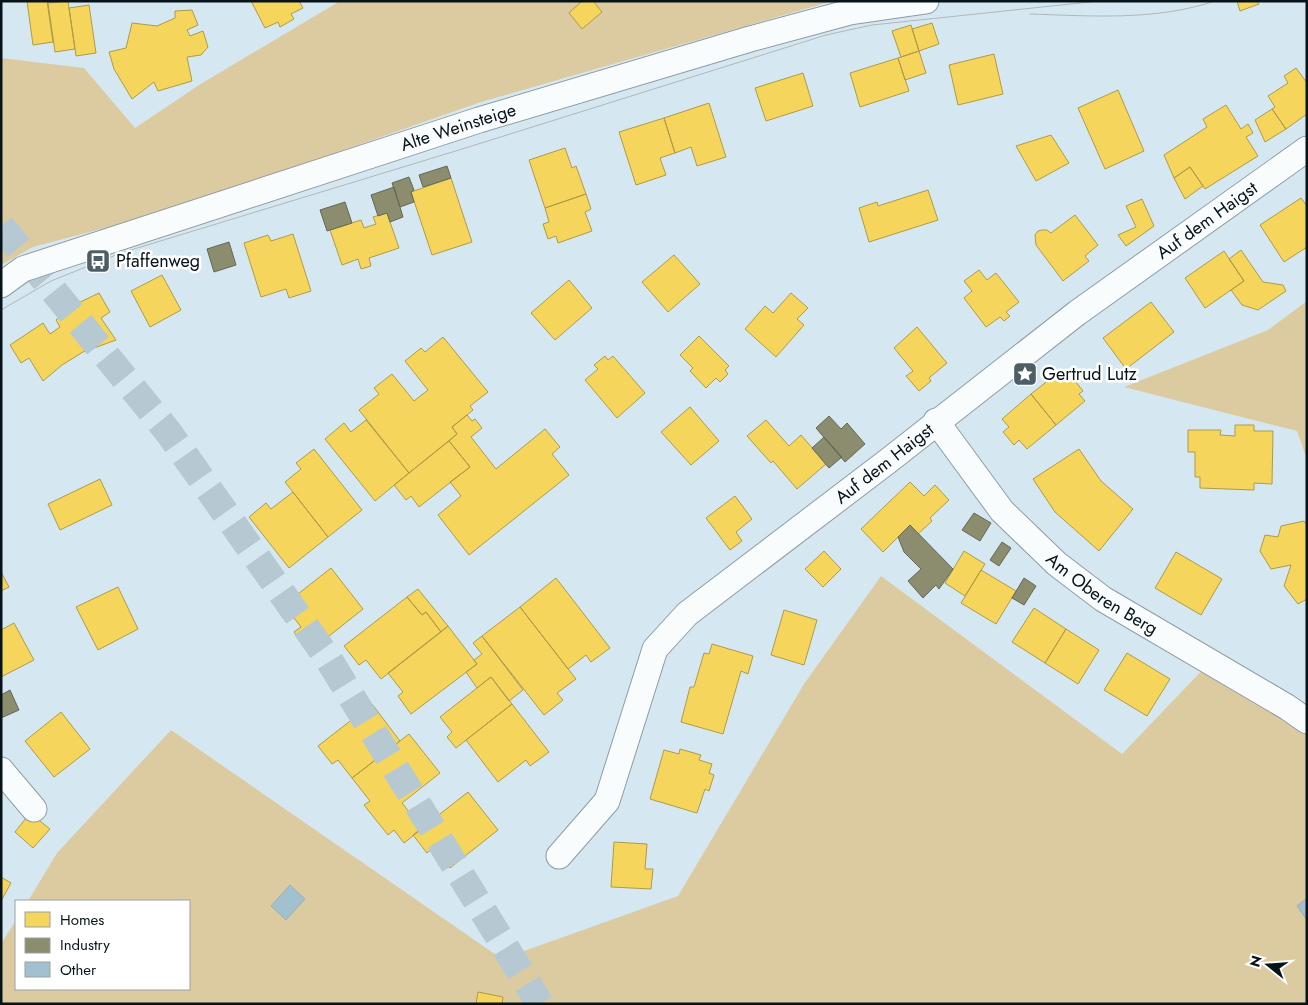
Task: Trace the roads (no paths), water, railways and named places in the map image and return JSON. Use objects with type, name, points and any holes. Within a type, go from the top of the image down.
[{"type":"street","name":"Alte Weinsteige","points":[[1,285],[23,269],[479,120],[850,12],[926,1]]},
{"type":"street","name":"Auf dem Haigst","points":[[559,856],[607,801],[655,649],[687,614],[1085,307],[1307,149]]},
{"type":"street","name":"Am Oberen Berg","points":[[936,421],[1002,511],[1058,564],[1103,599],[1286,706],[1307,721]]},
{"type":"street","points":[[1,770],[34,809]]},
{"type":"tunnel","points":[[1,226],[169,433],[329,660],[540,1004]]},
{"type":"tram line","points":[[1,310],[51,281],[121,253],[826,35],[872,25],[1099,1]]},
{"type":"tram line","points":[[1030,14],[1124,16],[1170,12],[1215,1]]},
{"type":"place","name":"Pfaffenweg","points":[[98,261]]},
{"type":"place","name":"Gertrud Lutz","points":[[1025,374]]}]
